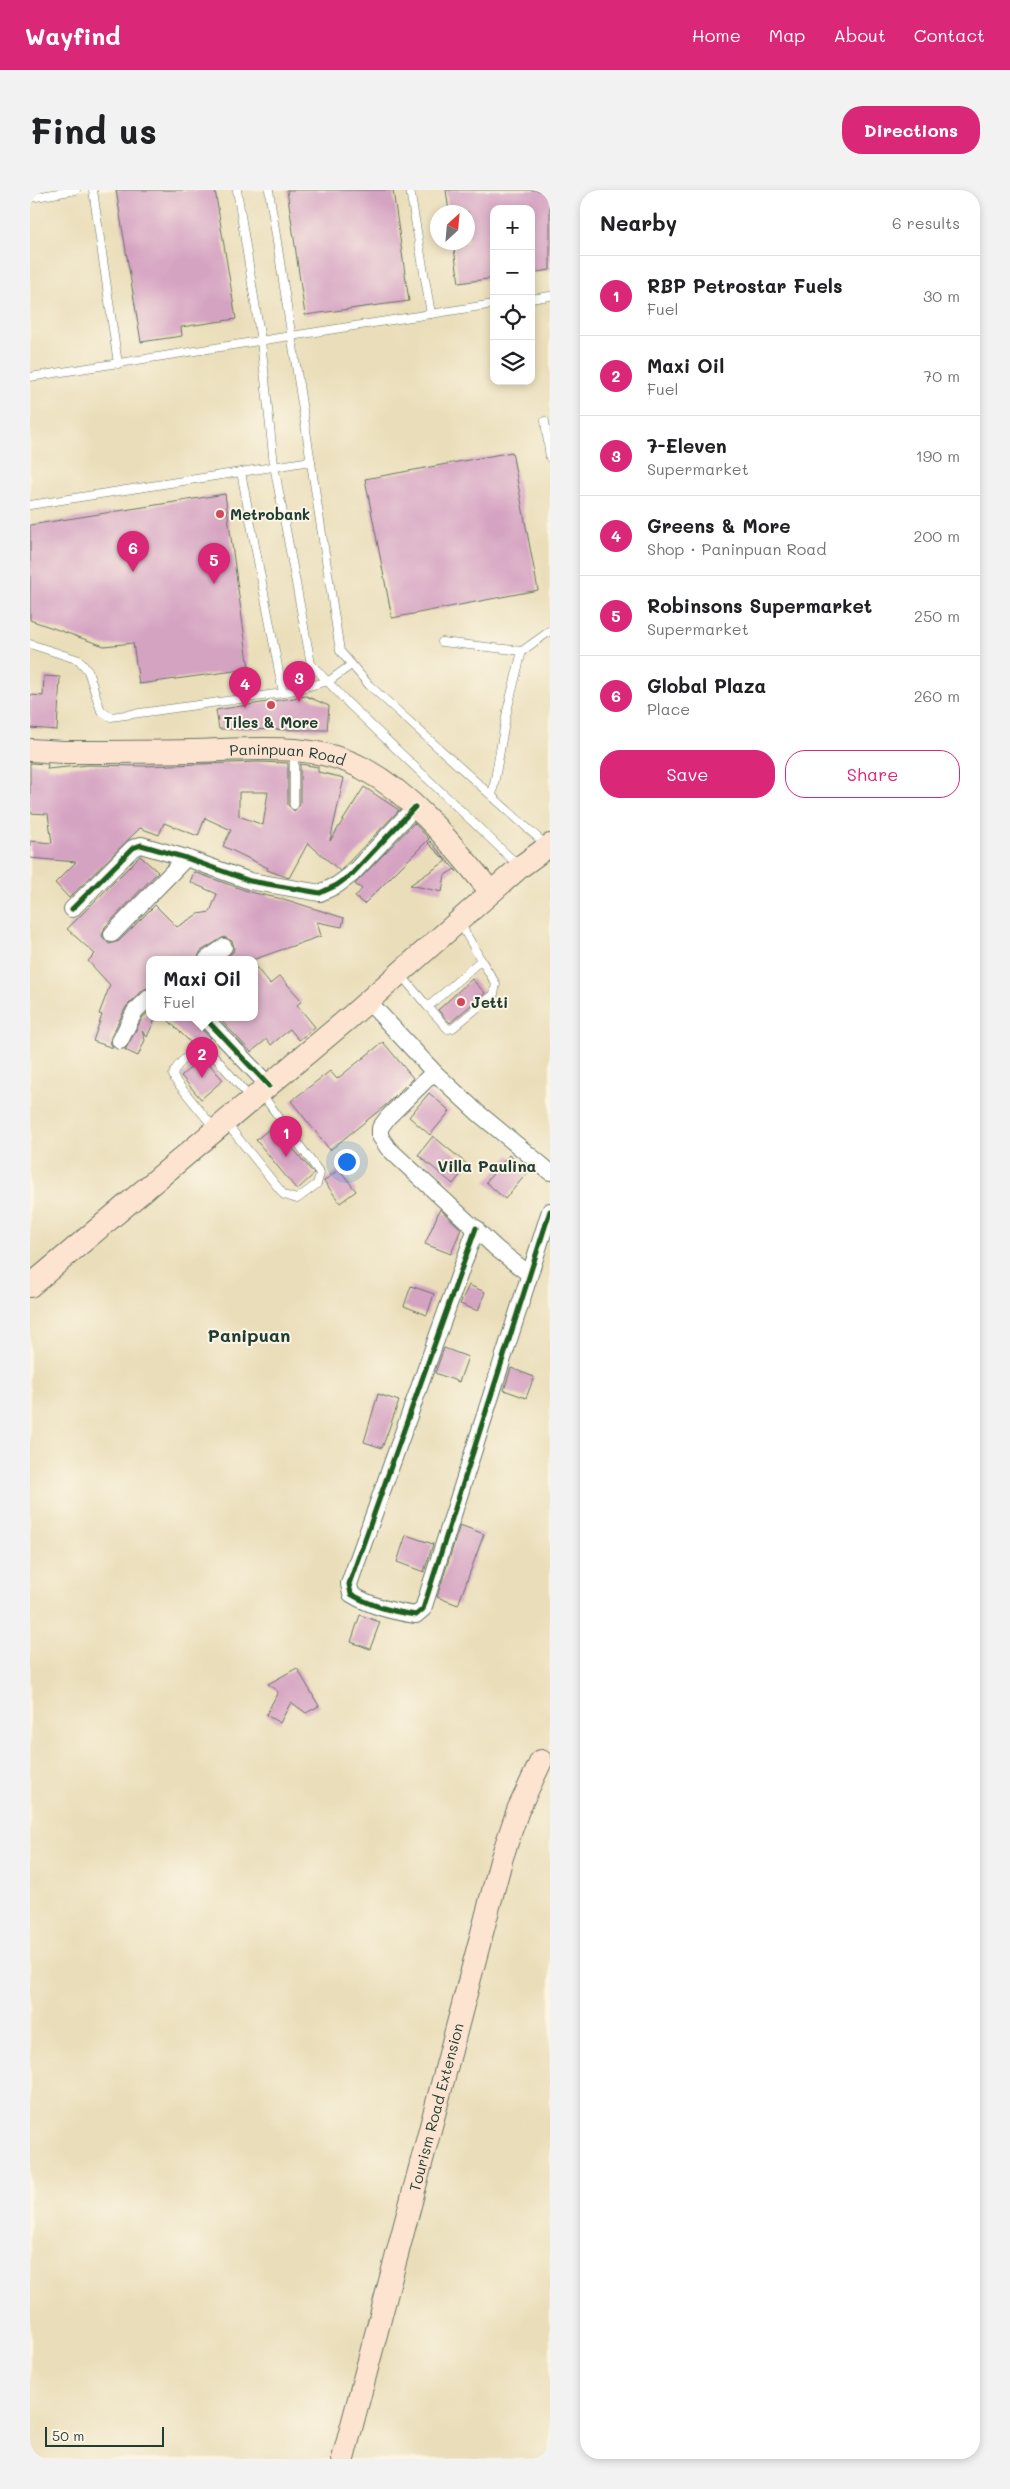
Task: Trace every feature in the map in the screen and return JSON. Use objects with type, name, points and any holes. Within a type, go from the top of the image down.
[{"type":"main road","name":"Paninpuan Road","points":[[30,750],[63,752],[294,750],[333,756],[363,768],[401,793],[433,822],[491,892]]},
{"type":"main road","points":[[30,1286],[368,1001],[460,922],[520,866],[549,846]]},
{"type":"main road","name":"Tourism Road Extension","points":[[343,2459],[502,1857],[518,1810],[541,1761]]},
{"type":"street","points":[[72,909],[133,848],[141,845],[186,858],[250,882],[320,893],[337,885],[352,874],[415,807]]},
{"type":"street","points":[[112,934],[186,858]]},
{"type":"street","points":[[211,956],[224,947]]},
{"type":"street","points":[[120,1041],[135,1010],[146,1000]]},
{"type":"street","points":[[368,1001],[434,1072],[478,1112],[550,1172]]},
{"type":"street","points":[[207,1021],[260,1093]]},
{"type":"street","points":[[434,1072],[388,1117],[380,1128],[380,1136],[388,1148],[497,1249],[529,1274]]},
{"type":"street","points":[[476,1228],[349,1584],[351,1594],[360,1600],[416,1615],[423,1610],[550,1211]]},
{"type":"lane","points":[[30,198],[76,190]]},
{"type":"lane","points":[[93,190],[118,364]]},
{"type":"lane","points":[[237,190],[260,341],[274,466],[311,664],[356,711],[520,866]]},
{"type":"lane","points":[[269,190],[340,651],[369,685],[549,846]]},
{"type":"lane","points":[[410,190],[431,314]]},
{"type":"lane","points":[[535,298],[550,296]]},
{"type":"lane","points":[[30,377],[490,305]]},
{"type":"lane","points":[[546,421],[550,458]]},
{"type":"lane","points":[[30,505],[311,461]]},
{"type":"lane","points":[[241,472],[283,693]]},
{"type":"lane","points":[[492,796],[507,711],[522,651],[550,631]]},
{"type":"lane","points":[[442,642],[522,651]]},
{"type":"lane","points":[[30,644],[79,660],[88,671],[101,710],[111,717],[283,693],[329,681],[351,665]]},
{"type":"lane","points":[[294,750],[294,805]]},
{"type":"lane","points":[[400,973],[448,1028],[452,1028],[494,994],[496,984],[460,922]]},
{"type":"lane","points":[[428,1007],[481,960]]},
{"type":"lane","points":[[202,1049],[210,1052],[260,1093],[320,1173],[316,1184],[297,1199],[284,1195],[221,1126],[173,1075],[175,1069],[188,1057],[202,1049]]},
{"type":"building","points":[[116,190],[215,190],[236,319],[181,327],[182,336],[141,342]]},
{"type":"building","points":[[287,190],[393,190],[409,301],[305,315]]},
{"type":"building","points":[[446,190],[550,190],[550,270],[535,272],[535,205],[490,205],[490,279],[459,283],[454,250],[475,250],[475,205],[448,205]]},
{"type":"building","points":[[512,452],[538,590],[392,618],[365,479]]},
{"type":"building","points":[[225,494],[249,669],[139,684],[133,643],[104,646],[30,620],[30,525]]},
{"type":"building","points":[[44,676],[60,677],[57,730],[30,728],[30,695],[43,696]]},
{"type":"building","points":[[306,696],[329,706],[327,730],[219,729],[216,710]]},
{"type":"building","points":[[258,762],[288,763],[288,805],[294,811],[300,805],[300,764],[318,767],[318,772],[344,778],[330,841],[364,787],[399,810],[340,871],[308,843],[289,878],[267,870],[268,868],[223,846],[231,830],[205,818],[198,836],[164,823],[159,835],[140,828],[69,898],[55,883],[76,862],[30,858],[30,841],[52,843],[48,814],[30,813],[30,763],[48,764],[47,769],[88,765],[144,766]],"holes":[[[239,792],[268,792],[263,825],[239,816]]]},
{"type":"building","points":[[414,823],[429,839],[364,904],[355,897],[362,889],[355,884]]},
{"type":"building","points":[[430,841],[455,869],[445,875],[442,892],[410,885],[446,861],[428,843]]},
{"type":"building","points":[[140,856],[158,872],[105,927],[102,936],[109,944],[119,941],[155,905],[177,927],[198,914],[210,912],[217,894],[190,882],[194,872],[250,892],[287,900],[344,918],[342,927],[317,922],[321,936],[258,958],[258,956],[228,956],[233,952],[234,947],[232,941],[224,937],[201,951],[198,956],[146,956],[146,989],[126,1007],[111,1037],[110,1042],[113,1048],[93,1041],[102,1015],[99,1014],[110,985],[88,961],[95,954],[67,929]]},
{"type":"building","points":[[258,970],[270,984],[280,976],[302,1001],[297,1005],[315,1027],[299,1040],[290,1029],[271,1045],[267,1039],[251,1052],[222,1021],[258,1021]]},
{"type":"building","name":"Jetti","points":[[472,979],[485,993],[450,1023],[438,1010]]},
{"type":"building","points":[[146,1014],[146,1021],[154,1021],[147,1037],[142,1031],[145,1040],[138,1056],[125,1050]]},
{"type":"building","points":[[169,1021],[196,1021],[210,1038],[202,1045],[195,1047]]},
{"type":"building","points":[[383,1042],[413,1078],[386,1105],[330,1150],[291,1101],[330,1071],[337,1079]]},
{"type":"building","points":[[203,1057],[223,1080],[201,1099],[181,1076]]},
{"type":"building","points":[[429,1093],[450,1111],[430,1135],[409,1117]]},
{"type":"building","points":[[274,1125],[314,1174],[297,1190],[256,1140]]},
{"type":"building","points":[[433,1136],[468,1165],[453,1184],[418,1155]]},
{"type":"building","points":[[509,1155],[528,1172],[505,1199],[486,1182]]},
{"type":"building","points":[[339,1169],[356,1191],[340,1203],[324,1181]]},
{"type":"building","points":[[440,1209],[461,1229],[451,1254],[425,1244]]},
{"type":"building","points":[[469,1285],[485,1292],[478,1311],[460,1304]]},
{"type":"building","points":[[411,1286],[434,1294],[427,1315],[404,1306]]},
{"type":"building","points":[[444,1348],[468,1357],[459,1382],[435,1373]]},
{"type":"building","points":[[511,1368],[534,1377],[526,1398],[504,1390]]},
{"type":"building","points":[[378,1394],[399,1401],[382,1448],[364,1442]]},
{"type":"building","points":[[460,1525],[484,1534],[458,1605],[437,1597]]},
{"type":"building","points":[[406,1535],[433,1544],[424,1572],[397,1562]]},
{"type":"building","points":[[360,1615],[380,1622],[370,1649],[351,1642]]},
{"type":"building","points":[[297,1668],[319,1706],[306,1713],[291,1702],[280,1723],[266,1715],[278,1692],[268,1684]]},
{"type":"cycle path","points":[[72,909],[133,848],[141,845],[186,858],[250,881],[320,893],[337,885],[352,874],[415,807]]},
{"type":"cycle path","points":[[208,1021],[269,1086]]},
{"type":"cycle path","points":[[476,1228],[349,1584],[351,1594],[358,1598],[382,1608],[408,1614],[416,1615],[423,1609],[550,1211]]},
{"type":"place","name":"Metrobank","points":[[220,514]]},
{"type":"place","name":"Global Plaza","points":[[133,572]]},
{"type":"place","name":"Robinsons Supermarket","points":[[214,584]]},
{"type":"place","name":"7-Eleven","points":[[299,702]]},
{"type":"place","name":"Tiles & More","points":[[271,705]]},
{"type":"place","name":"Greens & More","points":[[245,708]]},
{"type":"place","name":"Jetti","points":[[461,1002]]},
{"type":"place","name":"Maxi Oil","points":[[202,1078]]},
{"type":"place","name":"RBP Petrostar Fuels","points":[[286,1157]]},
{"type":"district","name":"Villa Paulina","points":[[487,1165]]},
{"type":"district","name":"Panipuan","points":[[249,1335]]}]
